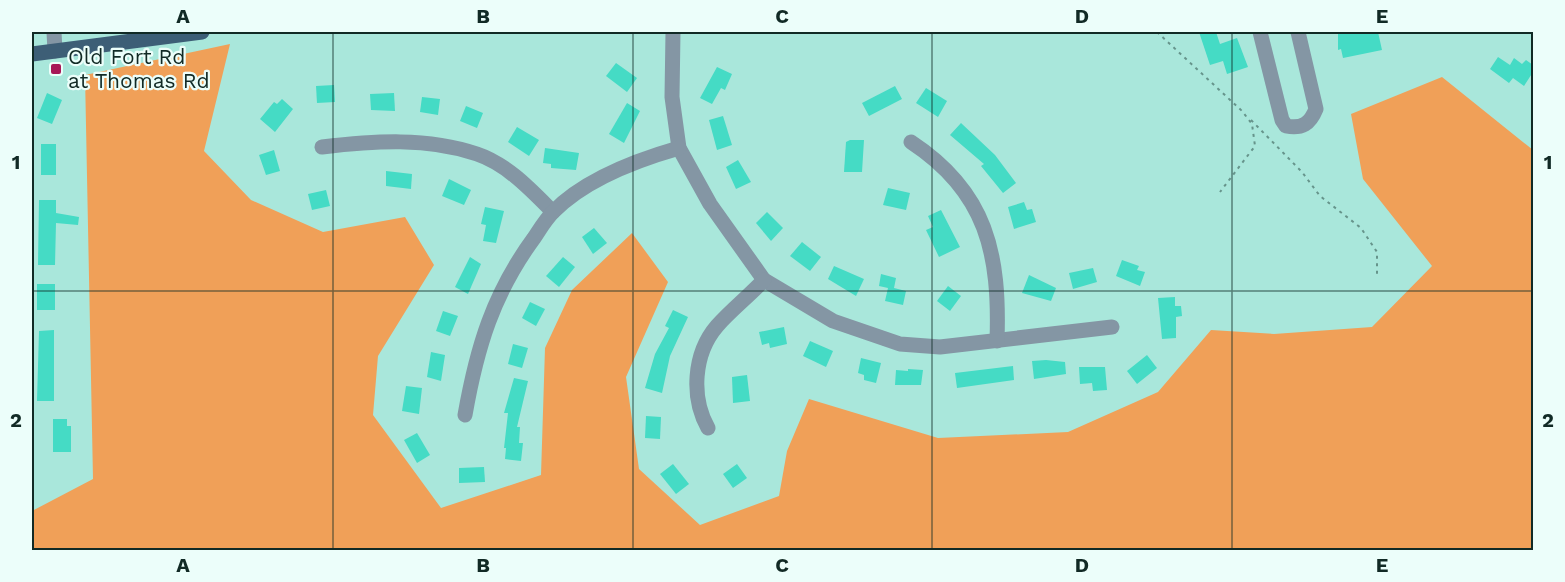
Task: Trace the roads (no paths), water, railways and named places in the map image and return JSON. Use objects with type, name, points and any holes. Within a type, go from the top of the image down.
[{"type":"main road","points":[[32,54],[202,32]]},
{"type":"street","points":[[54,32],[55,51]]},
{"type":"street","points":[[673,32],[672,97],[679,148],[710,204],[764,280],[833,321],[900,344],[940,347],[1113,327]]},
{"type":"street","points":[[1260,32],[1282,120],[1286,126],[1294,127],[1306,124],[1312,119],[1316,109],[1298,32]]},
{"type":"street","points":[[322,147],[371,141],[418,142],[477,154],[524,183],[553,212]]},
{"type":"street","points":[[911,142],[949,172],[964,188],[981,219],[997,281],[997,341]]},
{"type":"street","points":[[465,415],[488,319],[508,275],[553,212],[594,183],[640,160],[679,148]]},
{"type":"street","points":[[708,428],[698,404],[697,373],[702,357],[717,326],[764,280]]},
{"type":"place","name":"Old Fort Rd at Thomas Rd","points":[[56,69]]}]
